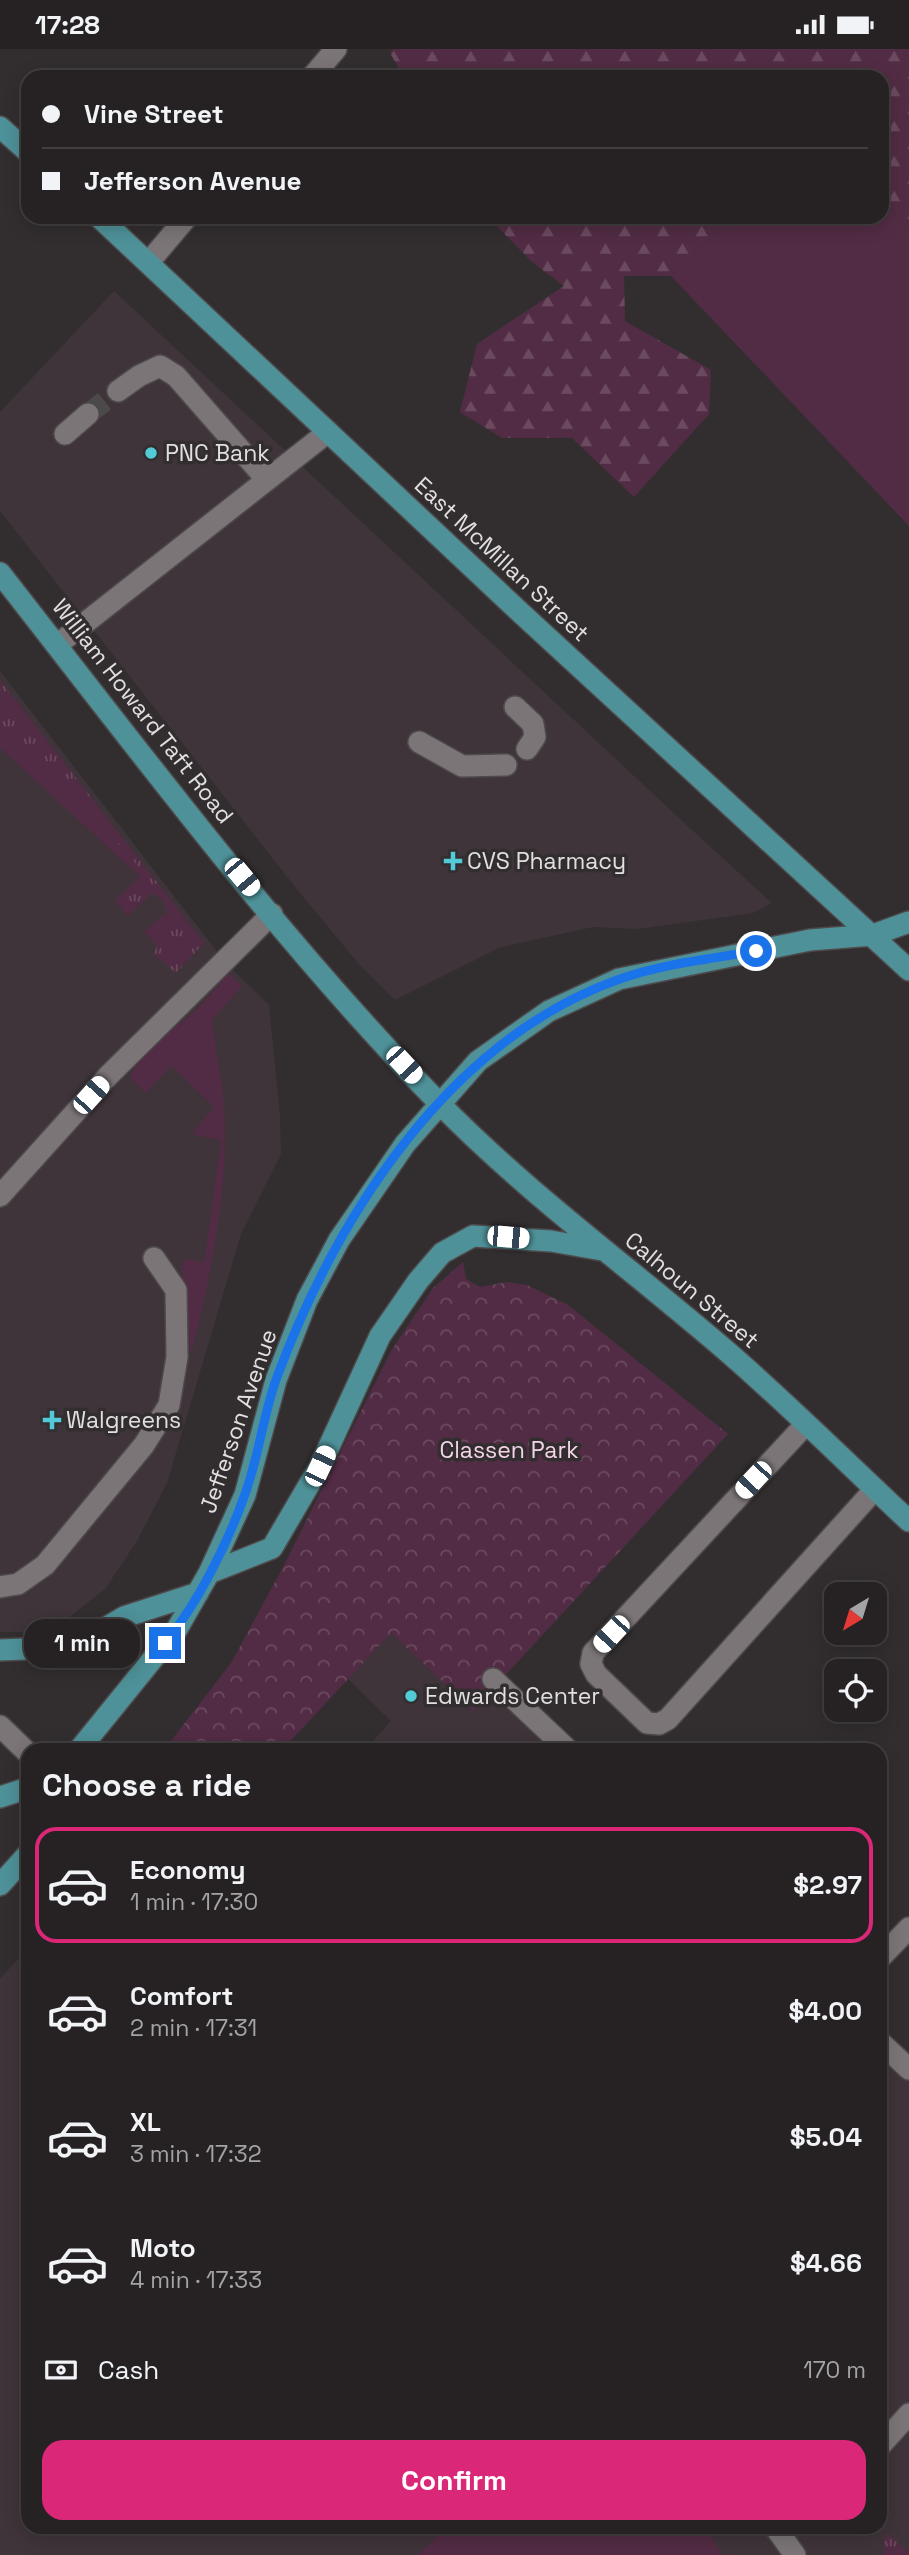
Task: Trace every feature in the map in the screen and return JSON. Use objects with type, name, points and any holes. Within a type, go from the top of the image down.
[{"type":"main road","points":[[0,127],[21,146]]},
{"type":"main road","name":"East McMillan Street","points":[[107,224],[832,902],[873,935],[909,970]]},
{"type":"main road","name":"William Howard Taft Road","points":[[0,573],[196,823],[368,1027],[439,1103]]},
{"type":"main road","name":"Jefferson Avenue","points":[[85,1743],[177,1629],[209,1573],[245,1495],[276,1380],[307,1300],[339,1240],[405,1144],[478,1061],[549,1011],[619,979],[810,940],[873,935],[909,922]]},
{"type":"main road","name":"Calhoun Street","points":[[439,1103],[508,1169],[730,1354],[909,1521]]},
{"type":"main road","points":[[209,1573],[272,1548],[320,1466],[380,1336],[442,1252],[472,1236],[551,1241],[603,1250]]},
{"type":"main road","points":[[0,1650],[51,1648],[85,1640],[124,1618],[198,1593]]},
{"type":"main road","points":[[0,1797],[21,1790]]},
{"type":"main road","points":[[0,1885],[21,1862]]},
{"type":"street","points":[[318,70],[336,49]]},
{"type":"street","points":[[149,262],[181,224]]},
{"type":"street","points":[[118,391],[139,376],[160,366],[176,376],[267,480]]},
{"type":"street","points":[[65,434],[88,414]]},
{"type":"street","points":[[57,645],[328,432]]},
{"type":"street","points":[[515,707],[533,724],[535,737],[527,749]]},
{"type":"street","points":[[419,742],[462,767],[506,765]]},
{"type":"street","points":[[0,1196],[108,1076],[272,914]]},
{"type":"street","points":[[0,1587],[18,1584],[45,1565],[144,1445],[169,1405],[177,1357],[176,1290],[154,1258]]},
{"type":"street","points":[[806,1424],[593,1653],[591,1664],[596,1674],[647,1723],[659,1724],[668,1719],[875,1489]]},
{"type":"street","points":[[494,1679],[561,1743]]},
{"type":"street","points":[[0,1726],[21,1746]]},
{"type":"street","points":[[887,1951],[909,1928]]},
{"type":"street","points":[[887,2049],[909,2069]]},
{"type":"street","points":[[887,2438],[909,2414]]},
{"type":"street","points":[[780,2534],[795,2555]]},
{"type":"shaded area","points":[[114,291],[772,903],[753,913],[637,929],[593,927],[501,947],[395,1000],[358,963],[296,888],[0,511],[0,412]]},
{"type":"shaded area","points":[[0,671],[225,962],[269,1005],[281,1154],[241,1234],[167,1483],[137,1541],[105,1589],[64,1621],[23,1632],[0,1632]]},
{"type":"shaded area","name":"Edwards Center","points":[[391,1633],[474,1712],[493,1679],[561,1743],[371,1743],[391,1721],[348,1679]]},
{"type":"shaded area","points":[[21,1956],[21,2534],[887,2534],[887,2049],[909,2069],[909,2555],[0,2555],[0,1979]]},
{"type":"green space","points":[[393,49],[909,49],[909,229],[889,208],[889,70],[400,70],[390,53]]},
{"type":"green space","points":[[889,208],[909,229],[909,526],[671,276],[726,224],[889,224]]},
{"type":"green space","points":[[495,224],[726,224],[671,276],[624,276],[625,321],[711,370],[709,414],[634,497],[572,438],[502,438],[460,412],[477,344],[564,286],[532,262]]},
{"type":"green space","points":[[0,680],[204,943],[176,973],[154,954],[157,945],[144,931],[168,912],[161,898],[152,893],[128,916],[115,901],[143,873],[97,820],[0,730]]},
{"type":"green space","points":[[0,730],[97,820],[144,873],[139,876],[0,748]]},
{"type":"green space","points":[[229,973],[242,986],[212,1020],[224,1108],[223,1180],[211,1268],[191,1355],[182,1266],[185,1259],[204,1262],[221,1140],[194,1135],[195,1129],[214,1107],[171,1066],[146,1093],[130,1078],[148,1050],[196,1009]]},
{"type":"green space","name":"Classen Park","points":[[463,1262],[466,1279],[480,1287],[507,1282],[527,1285],[568,1305],[728,1434],[499,1682],[493,1680],[474,1712],[391,1633],[289,1743],[169,1743],[231,1663],[281,1571],[391,1351],[433,1288]]},
{"type":"green space","points":[[440,2534],[710,2534],[722,2555],[418,2555]]},
{"type":"green space","points":[[888,2534],[909,2555],[884,2555],[884,2540]]},
{"type":"tunnel","points":[[88,414],[118,391]]},
{"type":"place","name":"PNC Bank","points":[[151,453]]},
{"type":"place","name":"CVS Pharmacy","points":[[453,861]]},
{"type":"place","name":"Walgreens","points":[[52,1420]]},
{"type":"place","name":"Edwards Center","points":[[411,1696]]},
{"type":"route","points":[[165,1643],[177,1629],[209,1573],[245,1495],[276,1380],[307,1300],[339,1240],[405,1144],[439,1103],[478,1061],[549,1011],[587,992],[619,979],[756,951]]}]
